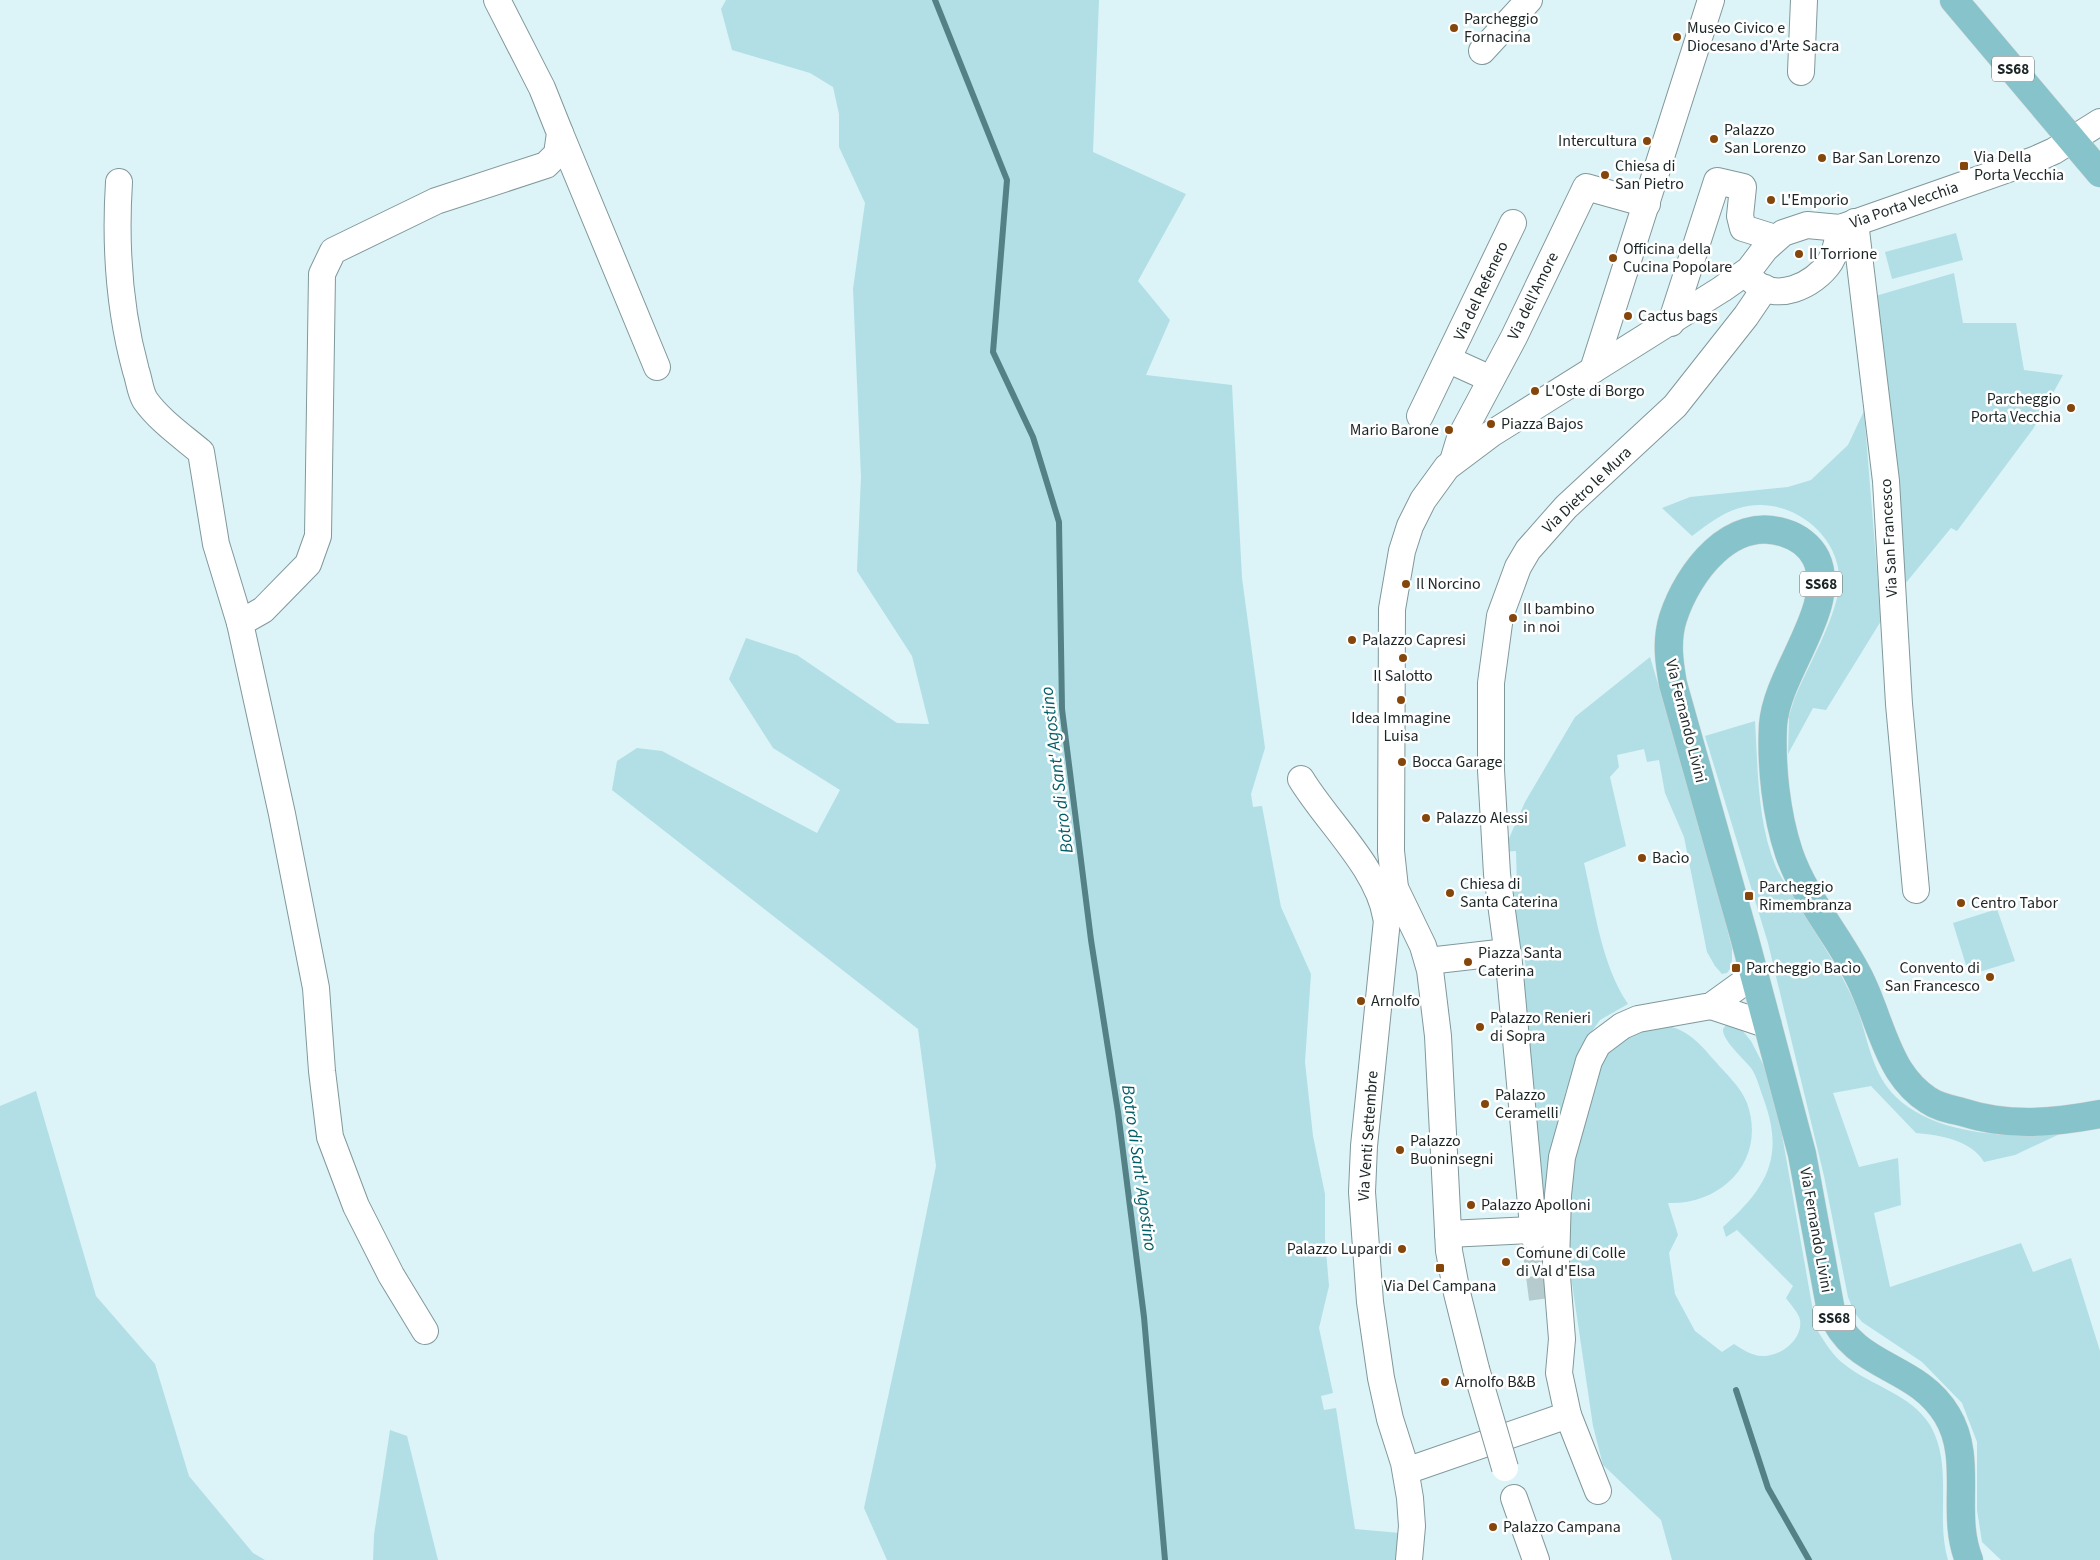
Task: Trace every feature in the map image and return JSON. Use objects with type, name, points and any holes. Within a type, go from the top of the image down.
[{"type":"main road","name":"SS68","points":[[1954,0],[2100,173]]},
{"type":"main road","name":"Via Fernando Livini","points":[[1754,975],[1676,695],[1670,668],[1668,642],[1673,618],[1682,596],[1707,559],[1721,545],[1735,536],[1756,530],[1770,529],[1789,534],[1808,547],[1817,560],[1821,580],[1821,593],[1814,617],[1785,677],[1776,701],[1774,716],[1776,780],[1782,824],[1789,853],[1805,887],[1864,986],[1899,1070],[1927,1100],[1940,1107],[1953,1110]]},
{"type":"main road","name":"SS68","points":[[1754,975],[1768,1025]]},
{"type":"main road","name":"Via Fernando Livini","points":[[1768,1025],[1808,1180],[1831,1311],[1840,1330],[1851,1344],[1928,1391],[1950,1420],[1960,1452],[1961,1531],[1969,1560]]},
{"type":"main road","name":"SS68","points":[[1953,1110],[2035,1106],[2100,1095]]},
{"type":"main road","name":"SS68","points":[[1953,1110],[1983,1119],[2026,1123],[2054,1122],[2100,1114]]},
{"type":"street","points":[[497,0],[542,88],[657,367]]},
{"type":"street","points":[[1482,51],[1529,0]]},
{"type":"street","points":[[1593,370],[1711,0]]},
{"type":"street","points":[[1801,72],[1804,0]]},
{"type":"street","name":"Via Porta Vecchia","points":[[1453,461],[1491,434],[1671,323],[1757,279],[1776,238],[1789,230],[1807,225],[1848,225],[2034,160],[2100,122]]},
{"type":"street","points":[[240,624],[263,610],[308,564],[318,536],[322,274],[333,251],[436,202],[546,164],[557,154],[560,133]]},
{"type":"street","points":[[1671,323],[1717,181],[1743,187],[1740,216],[1743,228],[1776,238]]},
{"type":"street","points":[[119,182],[117,214],[118,276],[131,353],[144,398],[163,420],[201,452],[216,544],[240,624],[282,814],[316,988],[322,1072],[330,1137],[356,1206],[391,1275],[425,1331]]},
{"type":"street","name":"Via dell'Amore","points":[[1453,461],[1460,438],[1524,316],[1586,187],[1647,204]]},
{"type":"street","name":"Via del Refenero","points":[[1420,416],[1449,360],[1513,223]]},
{"type":"street","points":[[1757,279],[1780,292],[1792,290],[1820,273],[1833,256],[1848,225]]},
{"type":"street","name":"Via San Francesco","points":[[1848,225],[1863,291],[1885,467],[1898,704],[1916,890]]},
{"type":"street","name":"Via Dietro le Mura","points":[[1448,1234],[1533,1234],[1507,952],[1497,874],[1490,714],[1496,636],[1502,609],[1515,573],[1528,550],[1566,507],[1675,406],[1746,316],[1757,279]]},
{"type":"street","name":"Via del Refenero","points":[[1449,360],[1491,379]]},
{"type":"street","points":[[1453,461],[1435,481],[1415,515],[1402,552],[1394,594],[1390,780],[1391,851],[1395,888],[1423,946],[1428,961],[1438,1036],[1448,1234],[1453,1275],[1476,1369],[1505,1468]]},
{"type":"street","points":[[1301,779],[1318,806],[1371,874],[1382,899],[1387,920]]},
{"type":"street","name":"Via Venti Settembre","points":[[1395,888],[1387,920],[1364,1146],[1362,1192],[1370,1302],[1381,1378],[1390,1419],[1406,1471],[1412,1526],[1409,1560]]},
{"type":"street","points":[[1428,961],[1507,952]]},
{"type":"street","points":[[1559,1374],[1562,1339],[1556,1237],[1562,1157],[1583,1080],[1594,1052],[1603,1039],[1630,1022],[1711,1006],[1754,975]]},
{"type":"street","points":[[1711,1006],[1768,1025]]},
{"type":"street","points":[[1542,1299],[1568,1415],[1598,1491]]},
{"type":"street","points":[[1406,1471],[1568,1415]]},
{"type":"street","points":[[1514,1498],[1536,1560]]},
{"type":"shaded area","points":[[726,0],[1099,0],[1093,152],[1186,194],[1138,281],[1170,320],[1146,375],[1232,385],[1242,578],[1265,748],[1251,794],[1253,807],[1262,806],[1281,907],[1311,974],[1305,1062],[1313,1136],[1325,1194],[1325,1239],[1329,1286],[1319,1328],[1333,1393],[1321,1396],[1324,1410],[1336,1408],[1355,1529],[1400,1533],[1398,1560],[887,1560],[864,1508],[936,1166],[918,1029],[612,790],[617,761],[637,748],[662,751],[817,833],[840,790],[773,748],[729,679],[746,638],[797,655],[897,723],[929,724],[912,656],[857,571],[861,477],[853,289],[865,203],[839,147],[839,114],[833,87],[810,73],[732,50],[721,9]]},
{"type":"shaded area","points":[[1956,233],[1963,260],[1892,279],[1885,252]]},
{"type":"shaded area","points":[[1954,273],[1963,323],[2016,323],[2024,370],[2063,375],[2033,429],[1957,531],[1951,528],[1900,590],[1872,297]]},
{"type":"shaded area","points":[[1864,411],[1881,621],[1826,710],[1813,708],[1788,754],[1789,716],[1794,700],[1832,614],[1839,587],[1838,569],[1834,553],[1825,538],[1813,526],[1799,515],[1783,509],[1766,505],[1740,508],[1718,518],[1692,536],[1662,508],[1690,497],[1788,487],[1811,480],[1848,445]]},
{"type":"shaded area","points":[[1650,657],[1700,824],[1732,948],[1732,966],[1727,973],[1722,974],[1707,952],[1684,837],[1665,793],[1659,760],[1647,762],[1644,749],[1617,755],[1619,767],[1610,777],[1626,846],[1584,863],[1605,954],[1611,972],[1628,1004],[1600,1020],[1582,1045],[1566,1091],[1546,1183],[1548,1230],[1539,1230],[1520,970],[1526,970],[1524,952],[1517,951],[1507,888],[1517,887],[1516,851],[1503,852],[1525,802],[1575,717]]},
{"type":"shaded area","points":[[1755,721],[1762,813],[1765,832],[1776,867],[1848,988],[1859,1013],[1875,1064],[1887,1087],[1912,1110],[1931,1120],[1952,1127],[1997,1134],[2042,1135],[2062,1133],[2015,1155],[1984,1162],[1971,1148],[1954,1140],[1916,1133],[1871,1086],[1833,1093],[1859,1167],[1898,1158],[1901,1205],[1874,1213],[1890,1287],[2021,1243],[2033,1272],[2071,1258],[2100,1351],[2100,1560],[2001,1560],[1982,1542],[1977,1510],[1977,1442],[1962,1403],[1922,1362],[1862,1322],[1854,1312],[1848,1297],[1824,1176],[1768,943],[1705,736]]},
{"type":"shaded area","points":[[1997,909],[2015,961],[1969,975],[1953,923]]},
{"type":"shaded area","points":[[1663,1025],[1686,1033],[1709,1054],[1741,1092],[1747,1103],[1752,1123],[1751,1143],[1745,1160],[1736,1175],[1722,1187],[1706,1196],[1688,1202],[1668,1203],[1678,1235],[1669,1253],[1675,1294],[1695,1331],[1722,1352],[1734,1344],[1755,1355],[1769,1356],[1789,1346],[1798,1334],[1800,1320],[1798,1314],[1786,1298],[1793,1286],[1737,1230],[1726,1237],[1723,1227],[1738,1213],[1760,1185],[1768,1171],[1772,1155],[1770,1121],[1757,1079],[1751,1068],[1726,1038],[1723,1029],[1726,1025],[1742,1030],[1751,1041],[1764,1066],[1781,1129],[1816,1328],[1832,1352],[1844,1364],[1902,1398],[1922,1414],[1930,1425],[1937,1441],[1943,1474],[1943,1527],[1944,1544],[1948,1560],[1672,1560],[1661,1520],[1603,1465],[1593,1426],[1565,1236],[1566,1201],[1589,1085],[1613,1040]]},
{"type":"shaded area","points":[[36,1091],[96,1296],[155,1364],[189,1476],[253,1553],[265,1560],[0,1560],[0,1106]]},
{"type":"shaded area","points":[[390,1430],[407,1436],[438,1560],[373,1560],[374,1535]]},
{"type":"waterway","name":"Botro di Sant' Agostino","points":[[935,0],[1007,180],[993,352],[1033,437],[1059,522],[1062,709],[1091,940],[1118,1112],[1144,1317],[1165,1560]]},
{"type":"waterway","points":[[1736,1390],[1768,1488],[1809,1560]]},
{"type":"tunnel","points":[[1534,1237],[1542,1299]]},
{"type":"place","name":"Parcheggio Fornacina","points":[[1454,28]]},
{"type":"place","name":"Museo Civico e Diocesano d'Arte Sacra","points":[[1677,37]]},
{"type":"place","name":"Palazzo San Lorenzo","points":[[1714,139]]},
{"type":"place","name":"Intercultura","points":[[1647,141]]},
{"type":"place","name":"Bar San Lorenzo","points":[[1822,158]]},
{"type":"place","name":"Via Della Porta Vecchia","points":[[1964,166]]},
{"type":"place","name":"Chiesa di San Pietro","points":[[1605,175]]},
{"type":"place","name":"L'Emporio","points":[[1771,200]]},
{"type":"place","name":"Il Torrione","points":[[1799,254]]},
{"type":"place","name":"Officina della Cucina Popolare","points":[[1613,258]]},
{"type":"place","name":"Cactus bags","points":[[1628,316]]},
{"type":"place","name":"L'Oste di Borgo","points":[[1535,391]]},
{"type":"place","name":"Parcheggio Porta Vecchia","points":[[2071,408]]},
{"type":"place","name":"Piazza Bajos","points":[[1491,424]]},
{"type":"place","name":"Mario Barone","points":[[1449,430]]},
{"type":"place","name":"Il Norcino","points":[[1406,584]]},
{"type":"place","name":"Il bambino in noi","points":[[1513,618]]},
{"type":"place","name":"Palazzo Capresi","points":[[1352,640]]},
{"type":"place","name":"Il Salotto","points":[[1403,658]]},
{"type":"place","name":"Idea Immagine Luisa","points":[[1401,700]]},
{"type":"place","name":"Bocca Garage","points":[[1402,762]]},
{"type":"place","name":"Palazzo Alessi","points":[[1426,818]]},
{"type":"place","name":"Bacìo","points":[[1642,858]]},
{"type":"place","name":"Chiesa di Santa Caterina","points":[[1450,893]]},
{"type":"place","name":"Parcheggio Rimembranza","points":[[1749,896]]},
{"type":"place","name":"Centro Tabor","points":[[1961,903]]},
{"type":"place","name":"Piazza Santa Caterina","points":[[1468,962]]},
{"type":"place","name":"Parcheggio Bacìo","points":[[1736,968]]},
{"type":"place","name":"Convento di San Francesco","points":[[1990,977]]},
{"type":"place","name":"Arnolfo","points":[[1361,1001]]},
{"type":"place","name":"Palazzo Renieri di Sopra","points":[[1480,1027]]},
{"type":"place","name":"Palazzo Ceramelli","points":[[1485,1104]]},
{"type":"place","name":"Palazzo Buoninsegni","points":[[1400,1150]]},
{"type":"place","name":"Palazzo Apolloni","points":[[1471,1205]]},
{"type":"place","name":"Palazzo Lupardi","points":[[1402,1249]]},
{"type":"place","name":"Comune di Colle di Val d'Elsa","points":[[1506,1262]]},
{"type":"place","name":"Via Del Campana","points":[[1440,1268]]},
{"type":"place","name":"Arnolfo B&B","points":[[1445,1382]]},
{"type":"place","name":"Palazzo Campana","points":[[1493,1527]]}]
